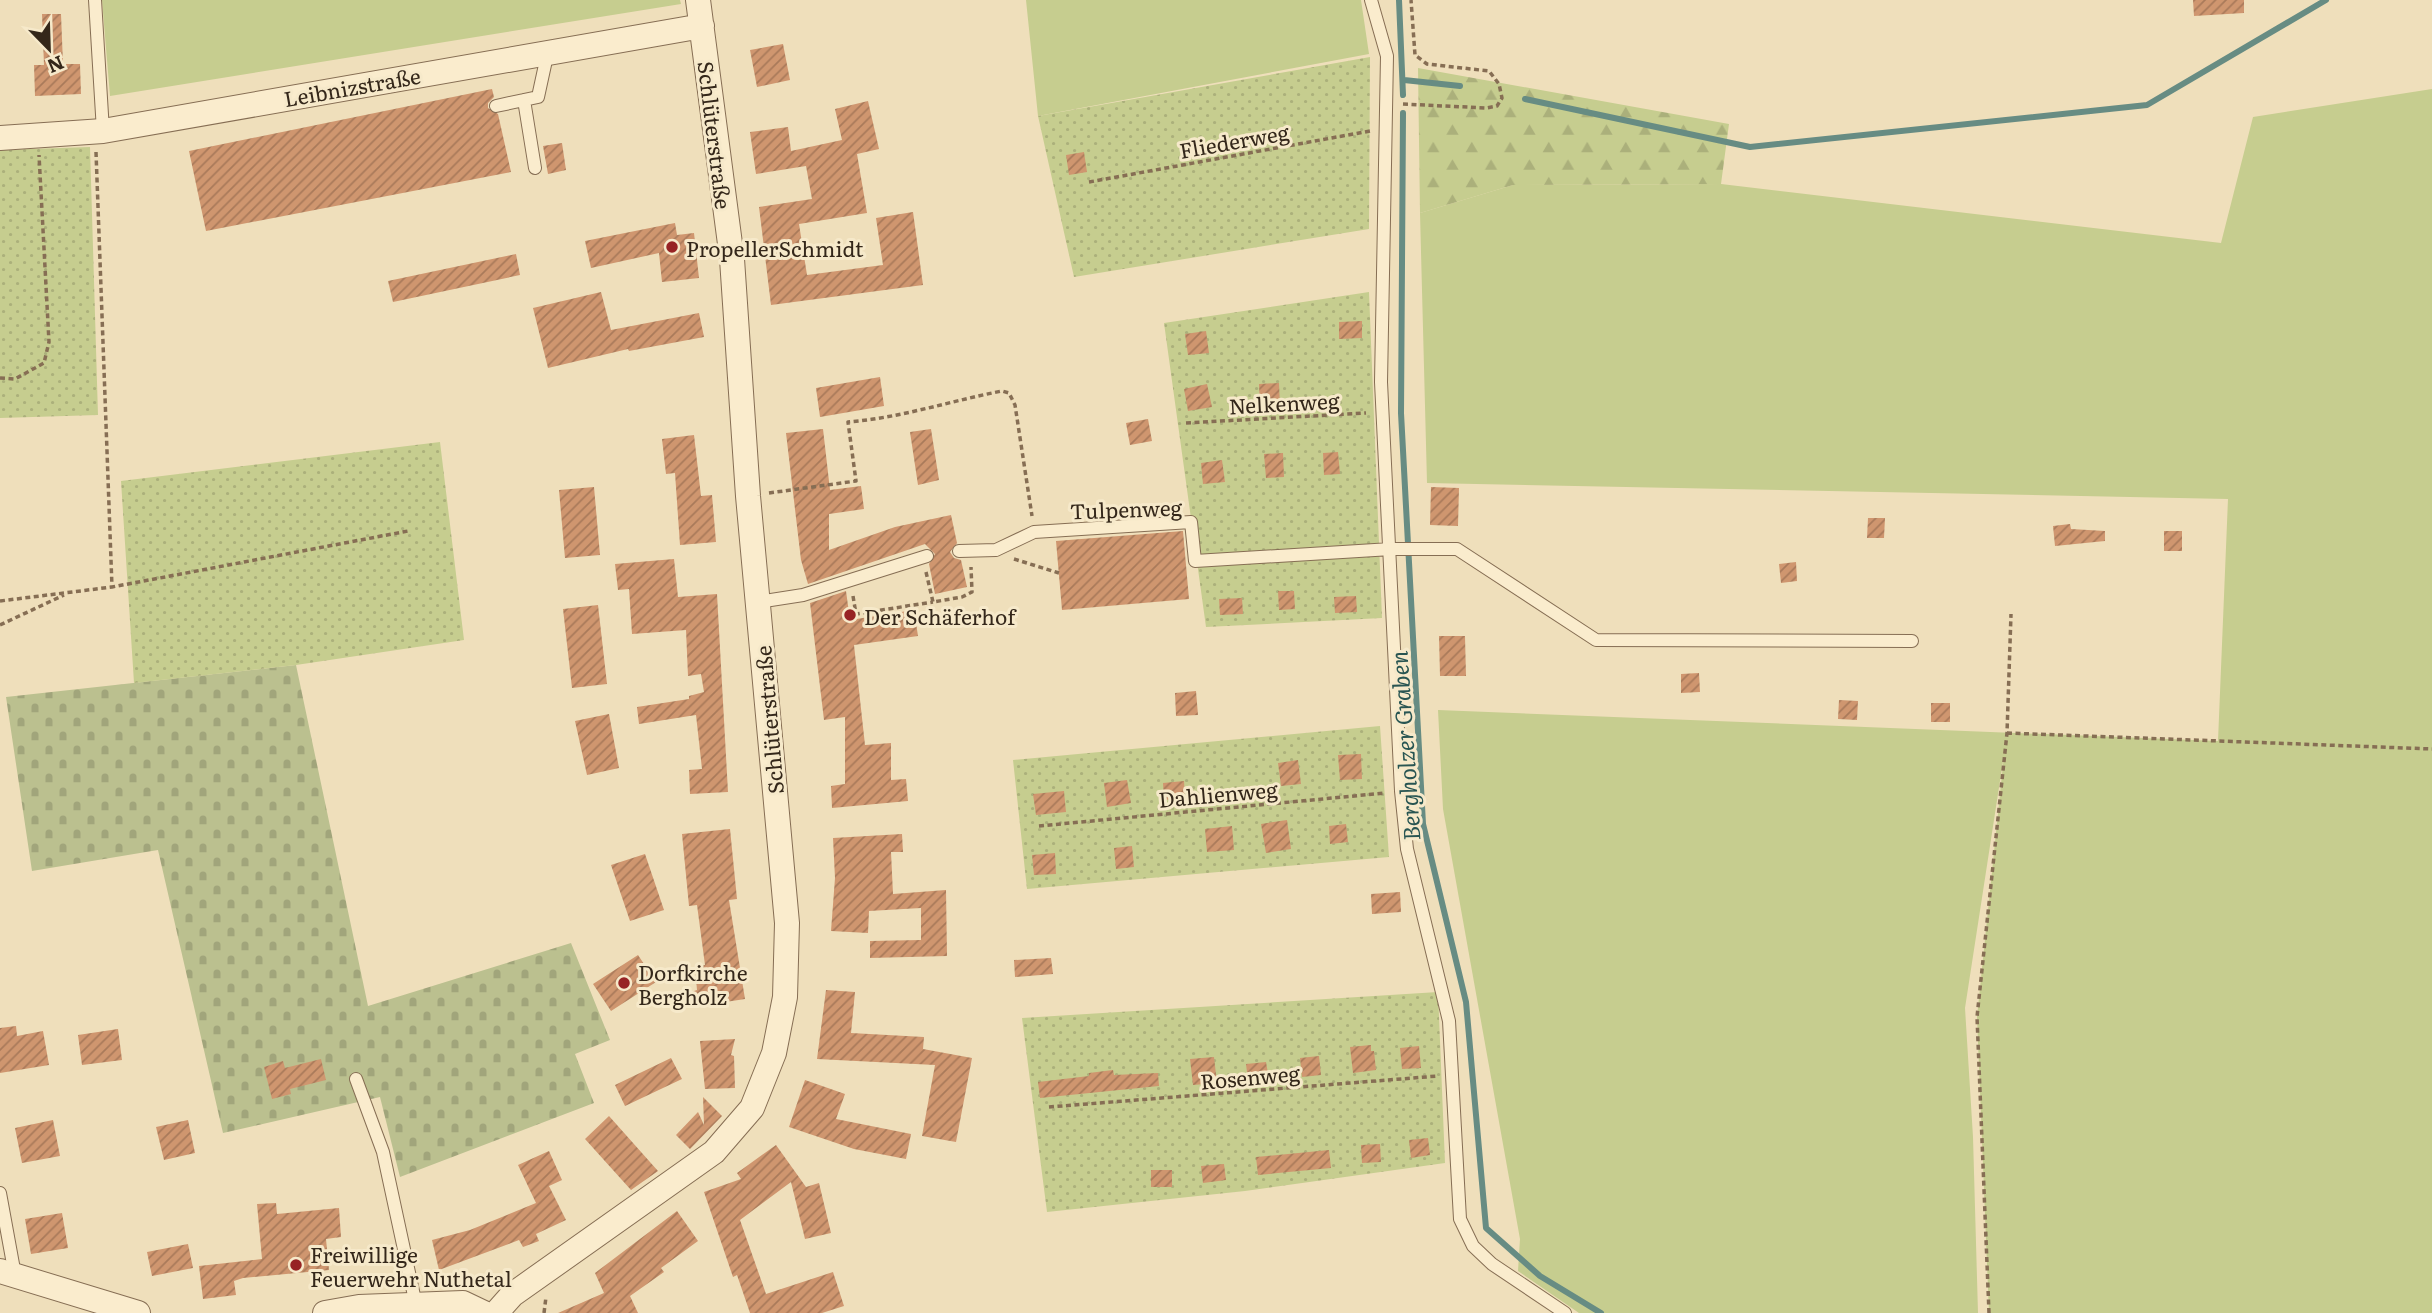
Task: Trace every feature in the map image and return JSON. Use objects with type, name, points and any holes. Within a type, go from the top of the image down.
[{"type":"street","name":"Schlüterstraße","points":[[496,1313],[512,1295],[714,1152],[752,1108],[774,1053],[786,997],[787,923],[758,603],[732,259],[698,0]]},
{"type":"street","name":"Leibnizstraße","points":[[0,138],[99,132],[702,26]]},
{"type":"street","points":[[7,1274],[138,1313]]},
{"type":"street","points":[[325,1313],[359,1307],[463,1303],[484,1313]]},
{"type":"lane","points":[[95,0],[99,132]]},
{"type":"lane","points":[[1371,0],[1387,56],[1383,412],[1401,791],[1407,849],[1449,1021],[1460,1219],[1473,1245],[1492,1264],[1565,1313]]},
{"type":"lane","points":[[496,106],[538,97],[548,51]]},
{"type":"lane","points":[[524,100],[536,168]]},
{"type":"lane","name":"Tulpenweg","points":[[964,551],[996,550],[1034,532],[1191,522],[1195,561],[1391,549]]},
{"type":"lane","points":[[1391,549],[1457,549],[1596,640],[1912,641]]},
{"type":"lane","points":[[758,603],[803,595],[925,557]]},
{"type":"lane","points":[[356,1079],[383,1152],[416,1305]]},
{"type":"lane","points":[[0,1193],[7,1274]]},
{"type":"path","points":[[1386,103],[1486,108],[1497,106],[1502,98],[1499,84],[1489,71],[1427,64],[1415,55],[1411,0]]},
{"type":"path","name":"Fliederweg","points":[[1089,182],[1385,128]]},
{"type":"path","points":[[99,132],[112,587]]},
{"type":"path","points":[[0,378],[15,379],[44,363],[48,342],[38,136]]},
{"type":"path","points":[[789,490],[856,481],[848,422],[886,419],[920,408],[1002,391],[1009,393],[1015,405],[1034,532]]},
{"type":"path","name":"Nelkenweg","points":[[1186,424],[1383,412]]},
{"type":"path","points":[[0,601],[112,587],[408,531]]},
{"type":"path","points":[[996,550],[1017,561],[1059,573]]},
{"type":"path","points":[[850,615],[962,597],[972,592],[964,551]]},
{"type":"path","points":[[925,557],[933,602]]},
{"type":"path","points":[[849,580],[856,614]]},
{"type":"path","points":[[0,625],[69,593]]},
{"type":"path","points":[[1989,1313],[1977,1017],[2007,733],[2011,614]]},
{"type":"path","points":[[2007,733],[2432,749]]},
{"type":"path","name":"Dahlienweg","points":[[1039,825],[1401,791]]},
{"type":"path","name":"Rosenweg","points":[[1049,1108],[1454,1075]]},
{"type":"green space","points":[[102,0],[680,0],[681,4],[110,96]]},
{"type":"green space","points":[[1026,0],[1361,0],[1369,54],[1038,116]]},
{"type":"green space","points":[[1370,57],[1369,229],[1074,277],[1038,116]]},
{"type":"green space","points":[[1418,68],[1729,124],[1721,184],[1513,185],[1420,213]]},
{"type":"green space","points":[[2432,89],[2432,1313],[1989,1313],[1977,1017],[2004,755],[1965,1008],[1973,1137],[1978,1313],[1579,1313],[1518,1271],[1520,1239],[1443,809],[1438,710],[2218,741],[2228,499],[1427,483],[1420,213],[1513,185],[1721,184],[2221,243],[2253,117]]},
{"type":"green space","points":[[90,147],[98,415],[0,418],[0,150]]},
{"type":"green space","points":[[1369,292],[1382,618],[1206,627],[1164,323]]},
{"type":"green space","points":[[440,442],[464,640],[296,665],[134,683],[121,481]]},
{"type":"green space","points":[[296,665],[368,1006],[571,943],[610,1040],[575,1054],[594,1103],[400,1177],[380,1097],[223,1133],[158,850],[32,871],[6,697]]},
{"type":"green space","points":[[1380,726],[1389,857],[1027,889],[1013,760]]},
{"type":"green space","points":[[1438,992],[1445,1163],[1245,1191],[1047,1212],[1022,1018]]},
{"type":"building","points":[[2193,0],[2244,0],[2244,13],[2194,16]]},
{"type":"building","points":[[42,14],[61,14],[63,64],[80,64],[81,94],[35,96],[34,65],[44,65]]},
{"type":"building","points":[[783,44],[790,80],[757,87],[750,50]]},
{"type":"building","points":[[492,89],[494,97],[488,103],[488,108],[498,114],[511,172],[206,231],[189,151]]},
{"type":"building","points":[[868,101],[879,149],[857,154],[867,213],[799,224],[807,275],[883,265],[876,218],[913,212],[923,285],[771,305],[759,207],[812,199],[806,166],[756,174],[750,132],[788,127],[791,151],[842,140],[835,109]]},
{"type":"building","points":[[562,143],[566,170],[548,174],[543,146]]},
{"type":"building","points":[[1084,152],[1087,172],[1069,175],[1066,155]]},
{"type":"building","points":[[675,223],[677,235],[694,233],[699,278],[662,282],[659,253],[591,268],[585,241]]},
{"type":"building","points":[[516,254],[520,275],[393,302],[388,281]]},
{"type":"building","points":[[601,292],[611,330],[699,313],[704,337],[629,351],[628,349],[548,368],[533,308]]},
{"type":"building","points":[[1362,321],[1362,338],[1339,339],[1339,322]]},
{"type":"building","points":[[1206,331],[1209,353],[1188,355],[1185,334]]},
{"type":"building","points":[[880,377],[884,406],[820,417],[816,388]]},
{"type":"building","points":[[1279,383],[1280,406],[1260,407],[1259,384]]},
{"type":"building","points":[[1207,384],[1212,407],[1188,411],[1184,389]]},
{"type":"building","points":[[1148,419],[1152,441],[1130,445],[1126,423]]},
{"type":"building","points":[[823,429],[830,490],[861,486],[864,509],[829,514],[829,550],[895,527],[951,515],[957,543],[950,552],[954,558],[961,560],[967,587],[935,594],[929,564],[935,554],[925,544],[808,584],[801,560],[786,433]]},
{"type":"building","points":[[931,429],[939,480],[918,485],[910,432]]},
{"type":"building","points":[[694,435],[701,496],[712,495],[716,542],[680,545],[675,473],[666,474],[662,439]]},
{"type":"building","points":[[1338,452],[1340,474],[1324,475],[1323,453]]},
{"type":"building","points":[[1283,453],[1284,477],[1266,478],[1264,454]]},
{"type":"building","points":[[1222,460],[1225,482],[1203,484],[1201,463]]},
{"type":"building","points":[[594,487],[600,555],[565,558],[559,490]]},
{"type":"building","points":[[1431,487],[1459,488],[1458,526],[1430,525]]},
{"type":"building","points":[[1868,518],[1885,518],[1884,538],[1867,538]]},
{"type":"building","points":[[2070,524],[2071,529],[2105,531],[2105,541],[2055,546],[2053,526]]},
{"type":"building","points":[[1183,531],[1189,599],[1062,610],[1056,541]]},
{"type":"building","points":[[2164,531],[2182,531],[2182,551],[2164,551]]},
{"type":"building","points":[[674,559],[678,597],[717,594],[728,792],[690,794],[689,770],[702,769],[696,715],[639,724],[637,707],[689,699],[689,696],[704,692],[701,674],[688,676],[686,630],[632,634],[629,589],[618,590],[615,564]]},
{"type":"building","points":[[1796,562],[1797,581],[1781,583],[1779,564]]},
{"type":"building","points":[[846,591],[850,620],[914,610],[918,636],[854,645],[865,745],[891,743],[891,780],[906,779],[908,801],[832,808],[831,786],[845,784],[845,717],[824,720],[810,603]]},
{"type":"building","points":[[1278,591],[1294,591],[1295,609],[1279,610]]},
{"type":"building","points":[[1356,596],[1357,612],[1335,613],[1334,597]]},
{"type":"building","points":[[1242,598],[1243,614],[1220,615],[1219,599]]},
{"type":"building","points":[[598,605],[607,684],[572,688],[563,609]]},
{"type":"building","points":[[1439,636],[1465,636],[1466,676],[1440,676]]},
{"type":"building","points":[[1699,673],[1700,692],[1681,693],[1681,674]]},
{"type":"building","points":[[1196,691],[1198,715],[1176,716],[1175,693]]},
{"type":"building","points":[[1839,700],[1858,701],[1857,720],[1838,719]]},
{"type":"building","points":[[1931,703],[1950,703],[1950,722],[1931,722]]},
{"type":"building","points":[[609,714],[619,768],[587,775],[575,721]]},
{"type":"building","points":[[1361,754],[1362,779],[1340,780],[1338,755]]},
{"type":"building","points":[[1298,760],[1301,784],[1281,786],[1278,763]]},
{"type":"building","points":[[1127,780],[1131,803],[1107,807],[1104,783]]},
{"type":"building","points":[[1184,781],[1185,798],[1164,800],[1163,783]]},
{"type":"building","points":[[1064,791],[1066,812],[1036,815],[1033,794]]},
{"type":"building","points":[[1287,820],[1291,849],[1266,853],[1261,824]]},
{"type":"building","points":[[1346,824],[1348,842],[1330,844],[1329,826]]},
{"type":"building","points":[[1232,826],[1234,850],[1207,852],[1205,829]]},
{"type":"building","points":[[730,829],[737,899],[729,900],[745,999],[693,1007],[691,992],[697,990],[695,967],[705,965],[697,905],[689,906],[682,834]]},
{"type":"building","points":[[902,834],[903,852],[891,852],[893,894],[946,890],[947,956],[870,958],[870,941],[921,940],[921,908],[869,911],[868,933],[831,931],[835,878],[833,838]]},
{"type":"building","points":[[1132,846],[1134,867],[1116,869],[1114,848]]},
{"type":"building","points":[[1055,853],[1056,874],[1034,875],[1032,855]]},
{"type":"building","points":[[645,854],[664,910],[630,921],[611,865]]},
{"type":"building","points":[[1400,892],[1401,912],[1372,914],[1371,894]]},
{"type":"building","name":"Dorfkirche Bergholz","points":[[638,955],[656,982],[611,1011],[593,984]]},
{"type":"building","points":[[1051,958],[1053,974],[1015,977],[1014,960]]},
{"type":"building","points":[[826,990],[855,992],[851,1033],[924,1037],[923,1049],[972,1058],[956,1142],[922,1136],[935,1065],[817,1059]]},
{"type":"building","points":[[16,1026],[17,1036],[43,1031],[49,1065],[0,1073],[0,1028]]},
{"type":"building","points":[[118,1029],[122,1060],[82,1065],[78,1035]]},
{"type":"building","points":[[735,1039],[731,1055],[734,1056],[735,1088],[705,1089],[700,1041]]},
{"type":"building","points":[[1371,1045],[1376,1070],[1353,1073],[1350,1047]]},
{"type":"building","points":[[1419,1046],[1421,1068],[1402,1069],[1400,1048]]},
{"type":"building","points":[[1319,1056],[1321,1075],[1302,1077],[1300,1058]]},
{"type":"building","points":[[1214,1057],[1217,1083],[1193,1085],[1190,1059]]},
{"type":"building","points":[[671,1058],[682,1079],[625,1106],[615,1085]]},
{"type":"building","points":[[321,1059],[326,1080],[290,1089],[291,1094],[272,1099],[264,1067],[283,1061],[285,1068]]},
{"type":"building","points":[[1266,1062],[1269,1079],[1248,1081],[1246,1064]]},
{"type":"building","points":[[1113,1070],[1114,1075],[1158,1073],[1159,1086],[1040,1098],[1038,1082],[1089,1076],[1089,1073]]},
{"type":"building","points":[[805,1080],[845,1094],[836,1119],[911,1134],[906,1159],[854,1149],[789,1127]]},
{"type":"building","points":[[703,1097],[722,1116],[690,1149],[676,1135],[698,1112],[704,1125]]},
{"type":"building","points":[[609,1116],[658,1171],[631,1190],[585,1139]]},
{"type":"building","points":[[53,1120],[60,1156],[22,1163],[15,1128]]},
{"type":"building","points":[[188,1120],[195,1153],[164,1160],[156,1127]]},
{"type":"building","points":[[1428,1138],[1430,1155],[1411,1158],[1409,1140]]},
{"type":"building","points":[[1380,1144],[1381,1162],[1362,1163],[1361,1145]]},
{"type":"building","points":[[776,1145],[806,1187],[819,1183],[831,1233],[805,1239],[791,1182],[740,1220],[766,1294],[833,1272],[844,1306],[822,1313],[750,1313],[737,1275],[733,1277],[704,1192],[741,1179],[737,1173]]},
{"type":"building","points":[[1329,1150],[1331,1168],[1258,1175],[1256,1157]]},
{"type":"building","points":[[549,1151],[562,1180],[549,1186],[566,1220],[536,1234],[539,1241],[523,1247],[519,1240],[439,1270],[432,1240],[470,1230],[536,1203],[518,1165]]},
{"type":"building","points":[[1224,1164],[1226,1180],[1203,1183],[1201,1166]]},
{"type":"building","points":[[1151,1170],[1172,1170],[1172,1187],[1151,1187]]},
{"type":"building","points":[[276,1203],[277,1214],[339,1208],[341,1237],[326,1239],[329,1270],[243,1278],[234,1281],[236,1295],[203,1299],[199,1266],[262,1259],[257,1204]]},
{"type":"building","points":[[677,1211],[698,1241],[661,1268],[664,1272],[630,1296],[638,1313],[558,1313],[604,1293],[595,1273]]},
{"type":"building","points":[[62,1213],[68,1248],[31,1254],[25,1219]]},
{"type":"building","points":[[188,1244],[193,1268],[152,1276],[147,1252]]},
{"type":"waterway","points":[[1399,0],[1403,95]]},
{"type":"waterway","points":[[1525,99],[1750,147],[2147,105],[2326,0]]},
{"type":"waterway","points":[[1404,80],[1460,86]]},
{"type":"waterway","name":"Bergholzer Graben","points":[[1403,113],[1401,413],[1423,824],[1466,1002],[1486,1228],[1540,1276],[1601,1313]]},
{"type":"place","name":"PropellerSchmidt","points":[[672,247]]},
{"type":"place","name":"Der Schäferhof","points":[[850,615]]},
{"type":"place","name":"Dorfkirche Bergholz","points":[[624,983]]},
{"type":"place","name":"Freiwillige Feuerwehr Nuthetal","points":[[296,1265]]}]
